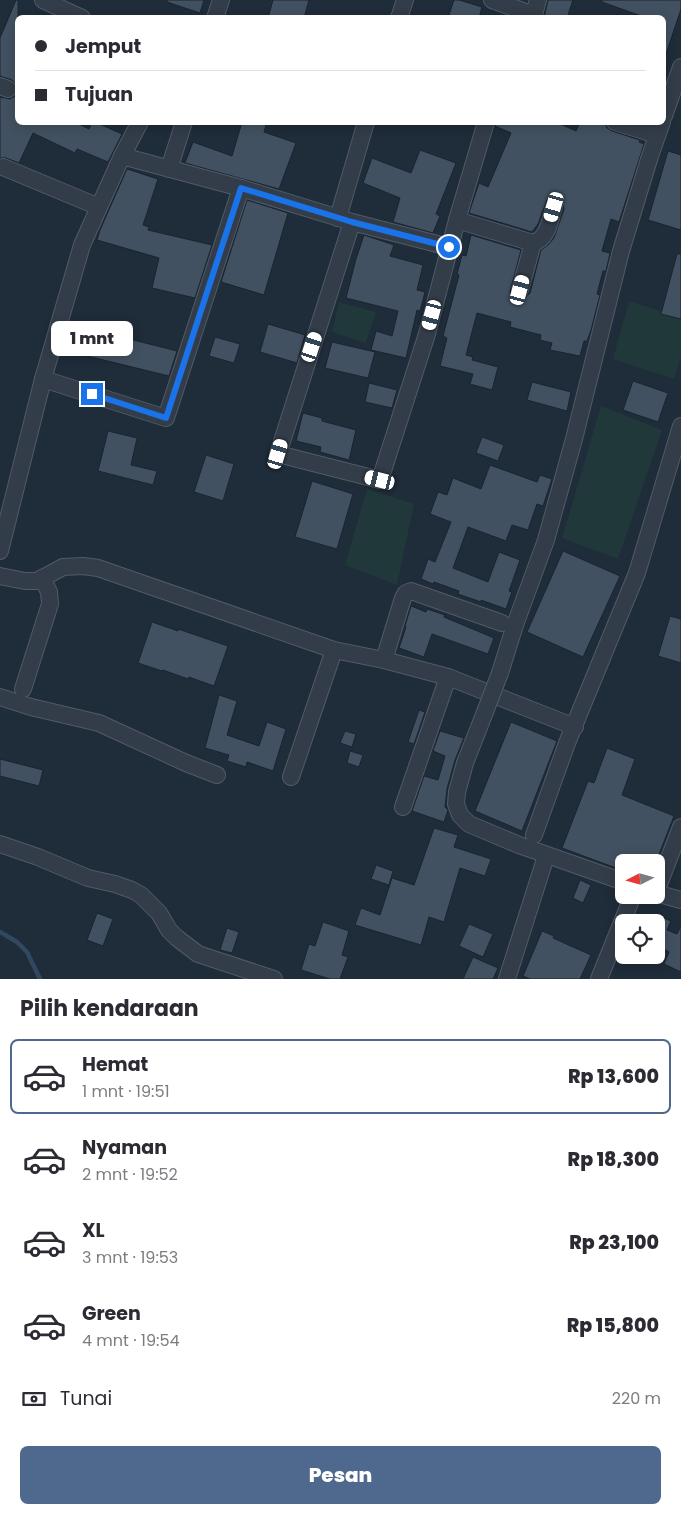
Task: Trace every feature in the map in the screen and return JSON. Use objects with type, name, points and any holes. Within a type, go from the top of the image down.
[{"type":"street","points":[[43,0],[76,15]]},
{"type":"street","points":[[216,15],[221,0]]},
{"type":"street","points":[[400,15],[405,0]]},
{"type":"street","points":[[492,0],[528,12]]},
{"type":"street","points":[[666,110],[681,66]]},
{"type":"street","points":[[0,551],[43,379],[82,245],[122,156],[138,125]]},
{"type":"street","points":[[169,169],[183,125]]},
{"type":"street","points":[[365,125],[345,220],[278,454],[380,480],[427,334],[449,247],[485,125]]},
{"type":"street","points":[[615,879],[546,856],[469,824],[460,816],[456,804],[457,792],[465,763],[500,673],[515,625],[546,540],[574,439],[621,251],[659,129],[634,125]]},
{"type":"street","points":[[122,156],[241,188],[345,220],[449,247]]},
{"type":"street","points":[[3,167],[99,207]]},
{"type":"street","points":[[43,379],[166,418],[241,188]]},
{"type":"street","points":[[457,220],[533,244],[540,242],[545,235],[554,207]]},
{"type":"street","points":[[520,290],[533,244]]},
{"type":"street","points":[[534,836],[567,743],[637,573],[681,426]]},
{"type":"street","points":[[0,576],[26,581],[42,578],[64,567],[83,566],[98,568],[334,650],[384,660],[448,677],[575,727]]},
{"type":"street","points":[[24,690],[50,604],[49,592],[42,578]]},
{"type":"street","points":[[384,660],[403,598],[406,593],[411,591],[502,623]]},
{"type":"street","points":[[291,777],[334,650]]},
{"type":"street","points":[[403,807],[448,677]]},
{"type":"street","points":[[0,697],[31,707],[99,723],[186,764],[216,775]]},
{"type":"street","points":[[665,869],[681,827]]},
{"type":"street","points":[[0,844],[88,878],[132,890],[141,895],[159,913],[169,930],[177,938],[198,954],[274,979]]},
{"type":"street","points":[[507,979],[546,856]]},
{"type":"street","points":[[665,895],[681,900]]},
{"type":"street","points":[[599,979],[629,904]]},
{"type":"green space","points":[[629,301],[681,318],[681,357],[674,379],[613,359]]},
{"type":"green space","points":[[339,302],[376,312],[366,343],[332,332]]},
{"type":"green space","points":[[601,406],[662,430],[618,559],[562,538]]},
{"type":"green space","points":[[367,489],[414,504],[397,585],[345,565]]},
{"type":"building","points":[[16,0],[18,0],[18,15],[15,15],[15,83],[0,76],[0,38]]},
{"type":"building","points":[[167,0],[204,0],[200,13],[167,2]]},
{"type":"building","points":[[273,0],[309,0],[305,15],[269,15]]},
{"type":"building","points":[[454,0],[482,7],[480,15],[449,15]]},
{"type":"building","points":[[548,0],[573,0],[568,15],[545,15]]},
{"type":"building","points":[[602,0],[681,0],[681,9],[666,54],[666,15],[639,15],[602,2]]},
{"type":"building","points":[[15,96],[15,125],[81,125],[89,129],[91,125],[102,125],[122,134],[108,162],[77,149],[75,153],[33,133],[19,163],[6,158],[0,158],[0,97],[10,99]]},
{"type":"building","points":[[241,125],[266,125],[264,132],[296,143],[279,189],[185,163],[193,142],[232,156]]},
{"type":"building","points":[[563,125],[576,131],[579,125],[606,125],[612,131],[640,140],[639,142],[644,144],[619,222],[611,219],[602,251],[610,253],[606,271],[603,271],[597,294],[600,295],[591,330],[587,341],[584,341],[580,356],[550,350],[552,343],[540,340],[541,335],[510,327],[511,322],[477,313],[466,355],[473,357],[472,360],[498,367],[492,390],[470,384],[473,374],[440,366],[447,338],[443,336],[459,275],[457,274],[462,255],[466,256],[471,235],[521,250],[510,292],[513,297],[523,300],[530,293],[541,250],[554,238],[564,209],[561,200],[552,197],[547,200],[538,224],[532,232],[469,213],[479,183],[488,187],[511,133],[495,126]]},
{"type":"building","points":[[420,150],[456,163],[436,214],[440,216],[433,233],[393,222],[400,198],[363,183],[372,158],[411,173]]},
{"type":"building","points":[[668,151],[681,155],[681,230],[648,220]]},
{"type":"building","points":[[127,169],[158,179],[143,225],[149,227],[148,230],[212,245],[195,298],[152,288],[159,258],[97,240]]},
{"type":"building","points":[[247,200],[288,213],[264,295],[221,282]]},
{"type":"building","points":[[364,235],[394,245],[390,256],[423,265],[417,290],[425,292],[420,311],[417,310],[406,358],[371,350],[376,331],[392,336],[398,311],[346,298]]},
{"type":"building","points":[[677,254],[681,254],[681,319],[661,314]]},
{"type":"building","points":[[268,324],[305,335],[297,363],[260,352]]},
{"type":"building","points":[[86,328],[177,351],[169,376],[79,354]]},
{"type":"building","points":[[215,337],[240,344],[234,363],[209,356]]},
{"type":"building","points":[[332,342],[375,352],[368,378],[325,368]]},
{"type":"building","points":[[633,381],[668,393],[658,422],[623,410]]},
{"type":"building","points":[[532,382],[571,392],[567,411],[527,400]]},
{"type":"building","points":[[369,383],[397,390],[392,408],[365,402]]},
{"type":"building","points":[[303,413],[322,418],[322,421],[356,430],[349,460],[320,452],[321,447],[296,441]]},
{"type":"building","points":[[108,431],[137,438],[131,465],[157,471],[153,485],[98,471]]},
{"type":"building","points":[[482,437],[504,445],[498,461],[476,453]]},
{"type":"building","points":[[206,455],[234,464],[223,501],[194,492]]},
{"type":"building","points":[[490,465],[537,482],[540,475],[552,479],[543,506],[537,504],[528,530],[512,525],[506,541],[468,527],[453,568],[488,582],[499,552],[520,560],[509,591],[512,592],[506,609],[458,594],[459,591],[421,579],[428,559],[435,562],[451,522],[430,514],[438,492],[447,495],[453,478],[481,489]]},
{"type":"building","points":[[312,481],[353,494],[337,549],[295,537]]},
{"type":"building","points":[[563,551],[620,576],[583,657],[527,632]]},
{"type":"building","points":[[411,606],[426,612],[427,609],[445,615],[444,617],[494,638],[488,654],[432,634],[424,657],[399,648]]},
{"type":"building","points":[[670,616],[681,619],[681,663],[658,656]]},
{"type":"building","points":[[152,622],[228,646],[214,686],[138,663]]},
{"type":"building","points":[[219,695],[237,701],[227,735],[259,746],[267,722],[286,729],[273,771],[247,762],[246,767],[227,761],[229,755],[205,748]]},
{"type":"building","points":[[419,710],[425,712],[414,744],[408,742]]},
{"type":"building","points":[[511,722],[557,741],[522,831],[475,811]]},
{"type":"building","points":[[345,731],[356,734],[352,747],[340,743]]},
{"type":"building","points":[[440,731],[464,738],[455,760],[447,789],[445,807],[448,810],[444,822],[412,811],[424,776],[438,780],[445,756],[433,751]]},
{"type":"building","points":[[607,748],[635,759],[622,795],[674,816],[659,854],[615,854],[615,868],[562,848],[588,781],[594,783]]},
{"type":"building","points":[[350,751],[363,755],[359,767],[347,763]]},
{"type":"building","points":[[0,759],[43,770],[39,786],[0,776]]},
{"type":"building","points":[[434,828],[458,835],[454,847],[491,859],[485,876],[460,868],[444,922],[429,917],[421,945],[355,925],[361,908],[380,915],[392,878],[414,885]]},
{"type":"building","points":[[376,865],[393,871],[389,885],[371,879]]},
{"type":"building","points":[[580,880],[591,885],[583,903],[573,898]]},
{"type":"building","points":[[97,913],[113,919],[103,946],[87,940]]},
{"type":"building","points":[[665,919],[671,921],[667,930],[677,934],[681,926],[681,972],[664,964],[669,952],[665,950]]},
{"type":"building","points":[[323,922],[349,931],[342,955],[348,957],[340,979],[330,979],[301,970],[309,944],[315,946]]},
{"type":"building","points":[[469,924],[493,934],[483,957],[459,946]]},
{"type":"building","points":[[227,928],[239,932],[232,953],[220,950]]},
{"type":"building","points":[[542,931],[591,955],[580,979],[530,979],[523,976]]},
{"type":"building","points":[[473,957],[498,968],[493,979],[463,979]]},
{"type":"waterway","points":[[0,932],[17,942],[27,952],[40,979]]},
{"type":"route","points":[[92,394],[166,418],[241,188],[352,222],[449,247]]}]
